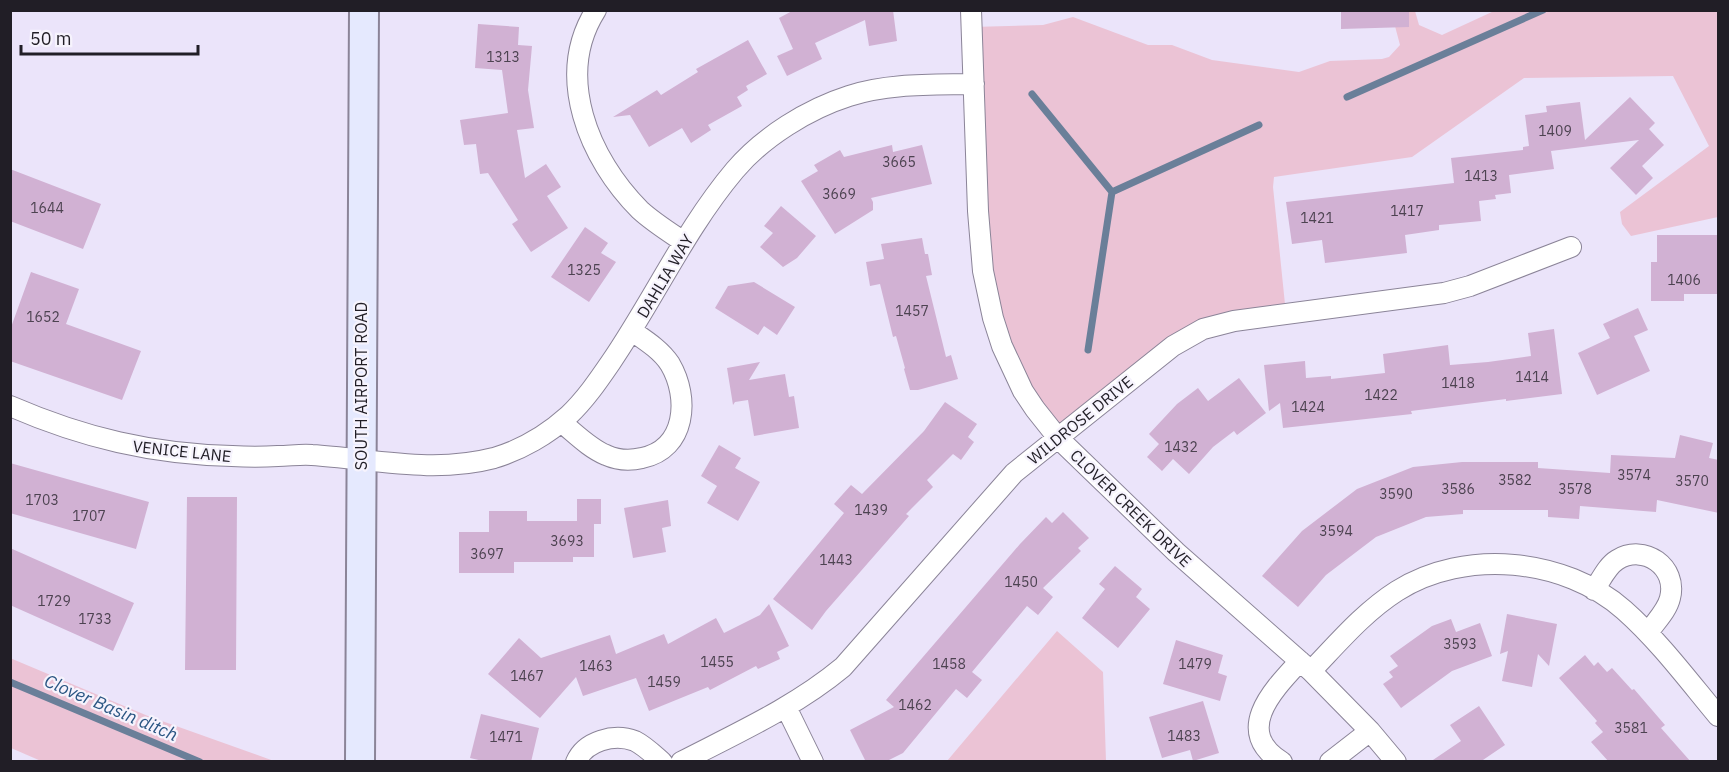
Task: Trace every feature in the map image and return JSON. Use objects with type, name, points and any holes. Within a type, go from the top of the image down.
[{"type":"main road","name":"SOUTH AIRPORT ROAD","points":[[360,762],[364,10]]},
{"type":"street","points":[[596,10],[583,36],[578,65],[578,92],[584,121],[603,161],[618,184],[641,211],[684,242]]},
{"type":"street","name":"CLOVER CREEK DRIVE","points":[[971,10],[978,211],[986,290],[996,327],[1014,373],[1035,410],[1058,438],[1176,552],[1305,666],[1370,731],[1396,762]]},
{"type":"street","name":"DAHLIA WAY","points":[[361,461],[439,466],[493,458],[522,447],[561,422],[590,392],[632,331],[684,242],[740,164],[775,135],[812,112],[850,96],[911,86],[974,84]]},
{"type":"street","name":"WILDROSE DRIVE","points":[[681,762],[786,708],[825,683],[843,667],[1004,483],[1026,463],[1182,340],[1203,329],[1234,321],[1444,293],[1470,286],[1571,247]]},
{"type":"street","points":[[561,422],[598,451],[621,459],[636,459],[653,455],[666,447],[673,439],[682,413],[682,399],[677,378],[665,357],[632,331]]},
{"type":"street","name":"VENICE LANE","points":[[10,406],[59,426],[104,440],[153,450],[242,457],[310,454],[361,461]]},
{"type":"street","points":[[1594,590],[1611,566],[1622,558],[1641,555],[1660,564],[1670,578],[1670,597],[1666,608],[1648,633]]},
{"type":"street","points":[[1282,762],[1269,750],[1259,732],[1262,708],[1272,692],[1388,597],[1415,581],[1448,570],[1480,565],[1515,566],[1557,574],[1594,590],[1623,610],[1648,633],[1719,716]]},
{"type":"street","points":[[786,708],[813,762]]},
{"type":"street","points":[[1330,762],[1370,731]]},
{"type":"street","points":[[576,762],[582,752],[591,745],[601,740],[619,738],[636,742],[662,762]]},
{"type":"shaded area","points":[[1391,11],[1415,11],[1419,25],[1442,35],[1494,11],[1718,11],[1718,217],[1631,236],[1622,224],[1620,212],[1709,146],[1673,76],[1524,78],[1412,157],[1274,177],[1273,187],[1286,314],[1222,323],[1058,438],[993,318],[972,27],[1043,25],[1073,17],[1148,45],[1172,45],[1212,60],[1299,72],[1330,61],[1389,57],[1400,45]]},
{"type":"shaded area","points":[[1057,631],[1103,672],[1106,761],[947,761]]},
{"type":"shaded area","points":[[10,658],[148,716],[274,761],[41,761],[11,748]]},
{"type":"building","points":[[794,10],[893,10],[897,41],[869,46],[865,20],[815,43],[822,59],[787,76],[777,56],[793,49],[779,18]]},
{"type":"building","points":[[1341,10],[1409,10],[1409,27],[1341,29]]},
{"type":"building","points":[[478,24],[519,27],[518,45],[532,46],[528,90],[534,128],[517,130],[525,178],[546,164],[561,187],[547,196],[568,228],[531,252],[512,224],[518,220],[488,173],[480,174],[476,144],[464,145],[460,120],[508,113],[502,70],[475,68]]},
{"type":"building","points":[[748,40],[767,74],[746,86],[748,90],[737,97],[742,106],[708,125],[711,130],[691,143],[682,128],[649,147],[630,115],[613,117],[657,90],[661,95],[698,72],[696,69]]},
{"type":"building","points":[[1630,97],[1655,123],[1649,129],[1664,145],[1642,166],[1653,178],[1636,195],[1610,168],[1639,140],[1551,151],[1554,169],[1509,175],[1511,193],[1495,195],[1496,199],[1479,201],[1481,221],[1439,225],[1439,230],[1405,235],[1407,253],[1325,263],[1322,240],[1292,244],[1286,202],[1454,183],[1451,158],[1523,150],[1523,147],[1529,146],[1525,115],[1547,112],[1546,106],[1580,102],[1585,140]]},
{"type":"building","points":[[892,145],[893,152],[922,145],[932,184],[871,198],[873,210],[835,234],[801,181],[818,171],[814,165],[840,150],[844,157]]},
{"type":"building","points":[[10,169],[101,204],[83,249],[10,221]]},
{"type":"building","points":[[781,206],[816,236],[797,258],[783,267],[760,247],[773,233],[764,226]]},
{"type":"building","points":[[585,227],[608,243],[601,253],[616,262],[589,302],[551,277]]},
{"type":"building","points":[[1657,235],[1719,235],[1718,294],[1684,294],[1684,301],[1651,301],[1651,262],[1657,262]]},
{"type":"building","points":[[922,238],[932,275],[926,276],[946,357],[951,355],[958,379],[910,390],[896,336],[893,337],[880,284],[870,286],[866,262],[884,259],[881,244]]},
{"type":"building","points":[[31,272],[79,289],[66,324],[141,351],[122,400],[10,361],[10,330]]},
{"type":"building","points":[[754,282],[795,307],[777,335],[764,326],[758,335],[715,308],[728,286]]},
{"type":"building","points":[[1638,308],[1648,330],[1634,336],[1650,371],[1597,395],[1578,353],[1610,338],[1603,324]]},
{"type":"building","points":[[1554,329],[1562,394],[1506,401],[1506,399],[1411,411],[1412,414],[1283,428],[1280,403],[1269,411],[1264,365],[1305,361],[1306,378],[1331,376],[1331,379],[1385,373],[1383,354],[1448,345],[1450,365],[1488,362],[1531,356],[1528,333]]},
{"type":"building","points":[[760,362],[749,380],[785,374],[789,397],[794,396],[799,428],[754,436],[748,400],[735,402],[733,405],[727,368]]},
{"type":"building","points":[[1239,378],[1266,413],[1237,435],[1234,431],[1213,447],[1189,474],[1173,459],[1162,471],[1147,457],[1159,444],[1149,434],[1177,404],[1198,388],[1208,401]]},
{"type":"building","points":[[945,402],[977,424],[968,437],[974,442],[961,460],[953,454],[927,480],[933,487],[906,514],[909,516],[812,630],[773,599],[844,513],[834,504],[851,485],[862,494],[924,431]]},
{"type":"building","points":[[1680,435],[1713,443],[1709,458],[1719,460],[1719,513],[1657,500],[1656,512],[1580,506],[1579,519],[1548,517],[1548,510],[1463,510],[1463,514],[1426,517],[1376,537],[1326,575],[1298,607],[1262,576],[1302,531],[1357,489],[1413,467],[1462,462],[1538,462],[1538,468],[1610,473],[1611,455],[1675,458]]},
{"type":"building","points":[[719,445],[741,458],[735,468],[760,482],[738,521],[707,503],[717,486],[701,476]]},
{"type":"building","points":[[10,463],[149,502],[136,549],[10,513]]},
{"type":"building","points":[[187,497],[237,497],[236,670],[185,670]]},
{"type":"building","points":[[577,499],[601,499],[601,524],[594,524],[594,557],[573,557],[573,562],[514,562],[514,573],[459,573],[459,532],[489,532],[489,511],[527,511],[527,521],[577,521]]},
{"type":"building","points":[[668,500],[671,526],[662,528],[666,552],[633,558],[624,508]]},
{"type":"building","points":[[1063,512],[1089,538],[1078,548],[1081,551],[1043,588],[1053,597],[1038,615],[1027,606],[972,672],[982,680],[967,698],[956,689],[903,753],[885,762],[866,762],[850,730],[894,707],[886,700],[1020,544],[1046,517],[1052,523]]},
{"type":"building","points":[[10,548],[134,603],[113,651],[10,605]]},
{"type":"building","points":[[1115,566],[1142,589],[1136,597],[1150,609],[1118,648],[1082,618],[1105,589],[1099,584]]},
{"type":"building","points":[[769,604],[789,646],[777,652],[780,659],[758,669],[756,666],[710,690],[708,687],[649,711],[636,678],[583,696],[576,677],[540,718],[488,674],[519,638],[541,658],[610,635],[616,654],[664,634],[668,644],[716,618],[724,633],[760,615]]},
{"type":"building","points":[[1507,614],[1557,624],[1549,666],[1538,654],[1532,687],[1502,681],[1508,651],[1500,654]]},
{"type":"building","points":[[1451,619],[1456,632],[1480,623],[1492,656],[1452,671],[1401,708],[1383,684],[1393,677],[1389,672],[1398,666],[1390,656],[1432,626]]},
{"type":"building","points":[[1176,640],[1223,655],[1218,673],[1227,676],[1220,701],[1163,684]]},
{"type":"building","points":[[1585,655],[1594,666],[1598,662],[1607,672],[1612,668],[1632,690],[1634,689],[1665,725],[1661,728],[1691,762],[1609,762],[1591,742],[1603,732],[1595,723],[1597,721],[1559,678]]},
{"type":"building","points":[[1203,701],[1219,753],[1193,761],[1190,750],[1162,758],[1149,717]]},
{"type":"building","points":[[1479,706],[1505,745],[1480,762],[1430,762],[1461,741],[1450,725]]},
{"type":"building","points":[[481,714],[539,728],[531,762],[487,762],[470,758]]},
{"type":"waterway","points":[[1347,97],[1543,10]]},
{"type":"waterway","points":[[1032,94],[1112,192],[1088,350]]},
{"type":"waterway","points":[[1112,192],[1259,125]]},
{"type":"waterway","name":"Clover Basin ditch","points":[[10,682],[200,762]]}]
